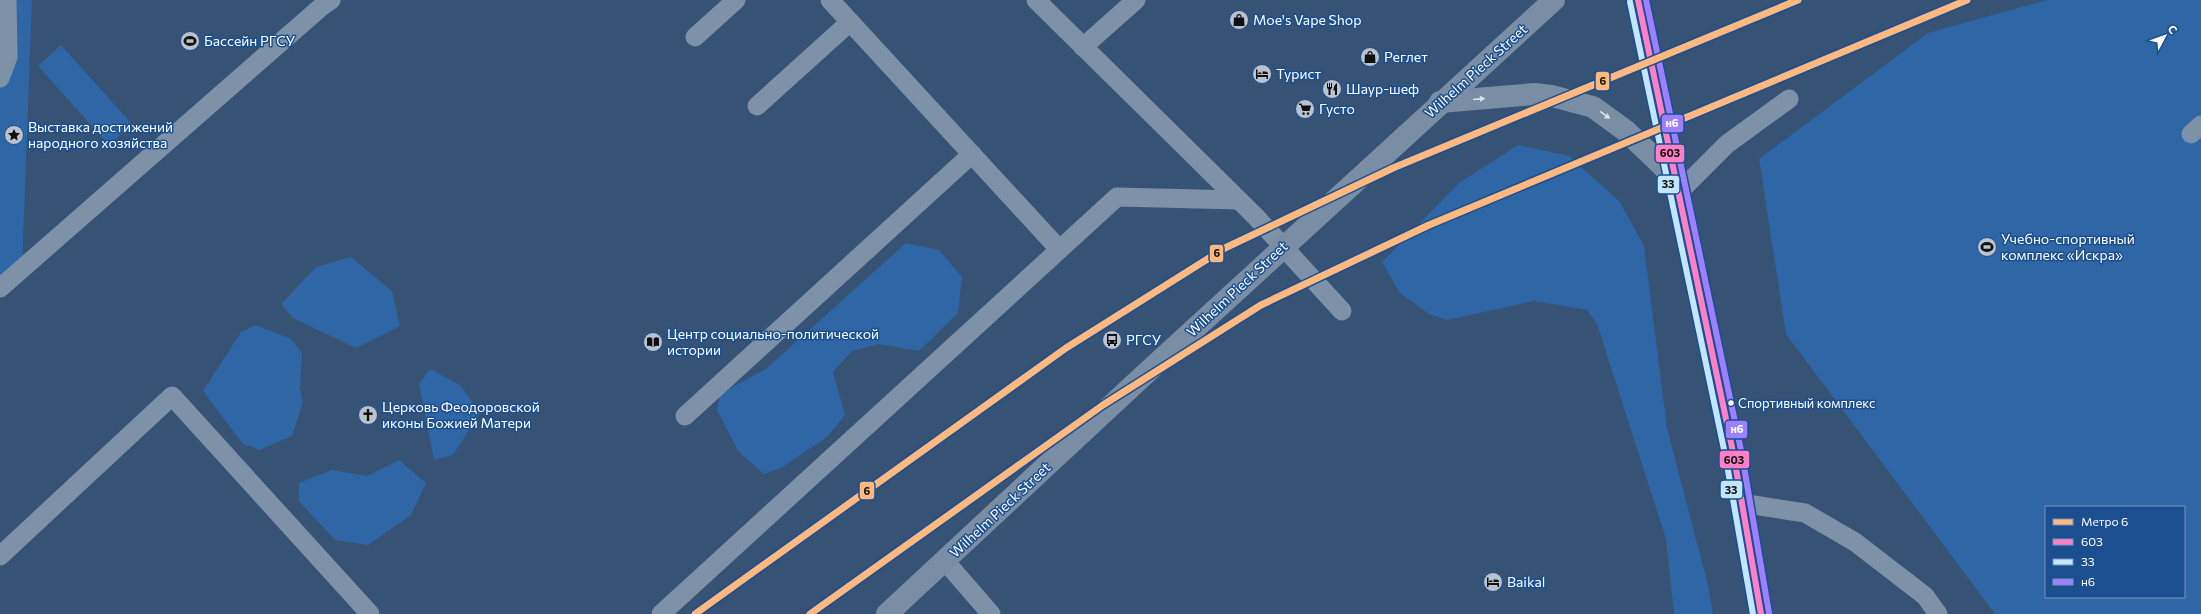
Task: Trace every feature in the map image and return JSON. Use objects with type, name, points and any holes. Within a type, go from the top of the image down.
[{"type":"main road","name":"Wilhelm Pieck Street","points":[[887,614],[1440,102],[1554,0]]},
{"type":"main road","points":[[1638,0],[1741,503],[1761,614]]},
{"type":"main road","points":[[1440,102],[1534,94],[1552,96],[1593,107],[1626,131],[1677,185]]},
{"type":"lane","points":[[0,78],[8,57],[7,0]]},
{"type":"lane","points":[[0,288],[321,7],[331,0]]},
{"type":"lane","points":[[695,37],[736,0]]},
{"type":"lane","points":[[830,0],[1059,249]]},
{"type":"lane","points":[[1036,0],[1238,200],[1342,311]]},
{"type":"lane","points":[[1083,47],[1136,0]]},
{"type":"lane","points":[[758,106],[850,22]]},
{"type":"lane","points":[[1677,185],[1789,98]]},
{"type":"lane","points":[[685,416],[972,154]]},
{"type":"lane","points":[[661,614],[1117,197],[1238,200]]},
{"type":"lane","points":[[0,556],[172,396],[370,614]]},
{"type":"lane","points":[[1741,503],[1805,513],[1855,542],[1925,596],[1938,614]]},
{"type":"lane","points":[[945,561],[991,614]]},
{"type":"shaded area","name":"Выставка достижений народного хозяйства","points":[[0,0],[32,0],[22,269],[0,290]]},
{"type":"shaded area","name":"Учебно-спортивный комплекс «Искра»","points":[[2047,0],[2201,0],[2201,614],[1995,614],[1786,334],[1759,159],[1928,33]]},
{"type":"shaded area","points":[[61,45],[132,124],[109,145],[38,66]]},
{"type":"shaded area","points":[[1518,145],[1569,156],[1620,202],[1644,246],[1667,428],[1708,585],[1713,614],[1674,614],[1666,539],[1597,324],[1587,310],[1534,301],[1447,320],[1429,314],[1400,293],[1382,262],[1459,183]]},
{"type":"shaded area","points":[[906,243],[939,250],[962,277],[958,313],[919,351],[879,344],[852,351],[833,372],[845,415],[827,437],[781,468],[764,474],[738,451],[717,410],[720,394],[766,369]]},
{"type":"shaded area","points":[[351,257],[392,291],[400,326],[356,348],[293,318],[281,304],[316,267]]},
{"type":"shaded area","points":[[256,325],[291,339],[302,353],[300,388],[303,402],[292,436],[260,450],[243,444],[203,391],[241,332]]},
{"type":"shaded area","points":[[430,369],[460,385],[480,413],[453,455],[434,460],[419,384]]},
{"type":"shaded area","points":[[399,460],[426,483],[411,515],[368,545],[335,540],[299,501],[299,483],[332,470],[367,476]]},
{"type":"metro line","name":"6","points":[[695,614],[1066,348],[1225,248],[1393,168],[1798,0]]},
{"type":"metro line","name":"6","points":[[810,614],[1103,405],[1261,305],[1429,225],[1967,0]]},
{"type":"transit line","name":"603","points":[[1638,0],[1734,457],[1761,614]]},
{"type":"transit line","name":"н6","points":[[1646,0],[1742,455],[1769,613]]},
{"type":"transit line","name":"33","points":[[1630,2],[1726,459],[1753,614]]},
{"type":"place","name":"Moe's Vape Shop","points":[[1239,20]]},
{"type":"place","name":"Бассейн РГСУ","points":[[190,41]]},
{"type":"place","name":"Реглет","points":[[1370,57]]},
{"type":"place","name":"Турист","points":[[1262,74]]},
{"type":"place","name":"Шаур-шеф","points":[[1332,89]]},
{"type":"place","name":"Густо","points":[[1305,109]]},
{"type":"place","name":"Выставка достижений народного хозяйства","points":[[14,135]]},
{"type":"place","name":"Учебно-спортивный комплекс «Искра»","points":[[1987,247]]},
{"type":"place","name":"РГСУ","points":[[1112,340]]},
{"type":"place","name":"Центр социально-политической истории","points":[[653,342]]},
{"type":"place","name":"Спортивный комплекс","points":[[1731,403]]},
{"type":"place","name":"Церковь Феодоровской иконы Божией Матери","points":[[368,415]]},
{"type":"place","name":"Baikal","points":[[1493,582]]}]
